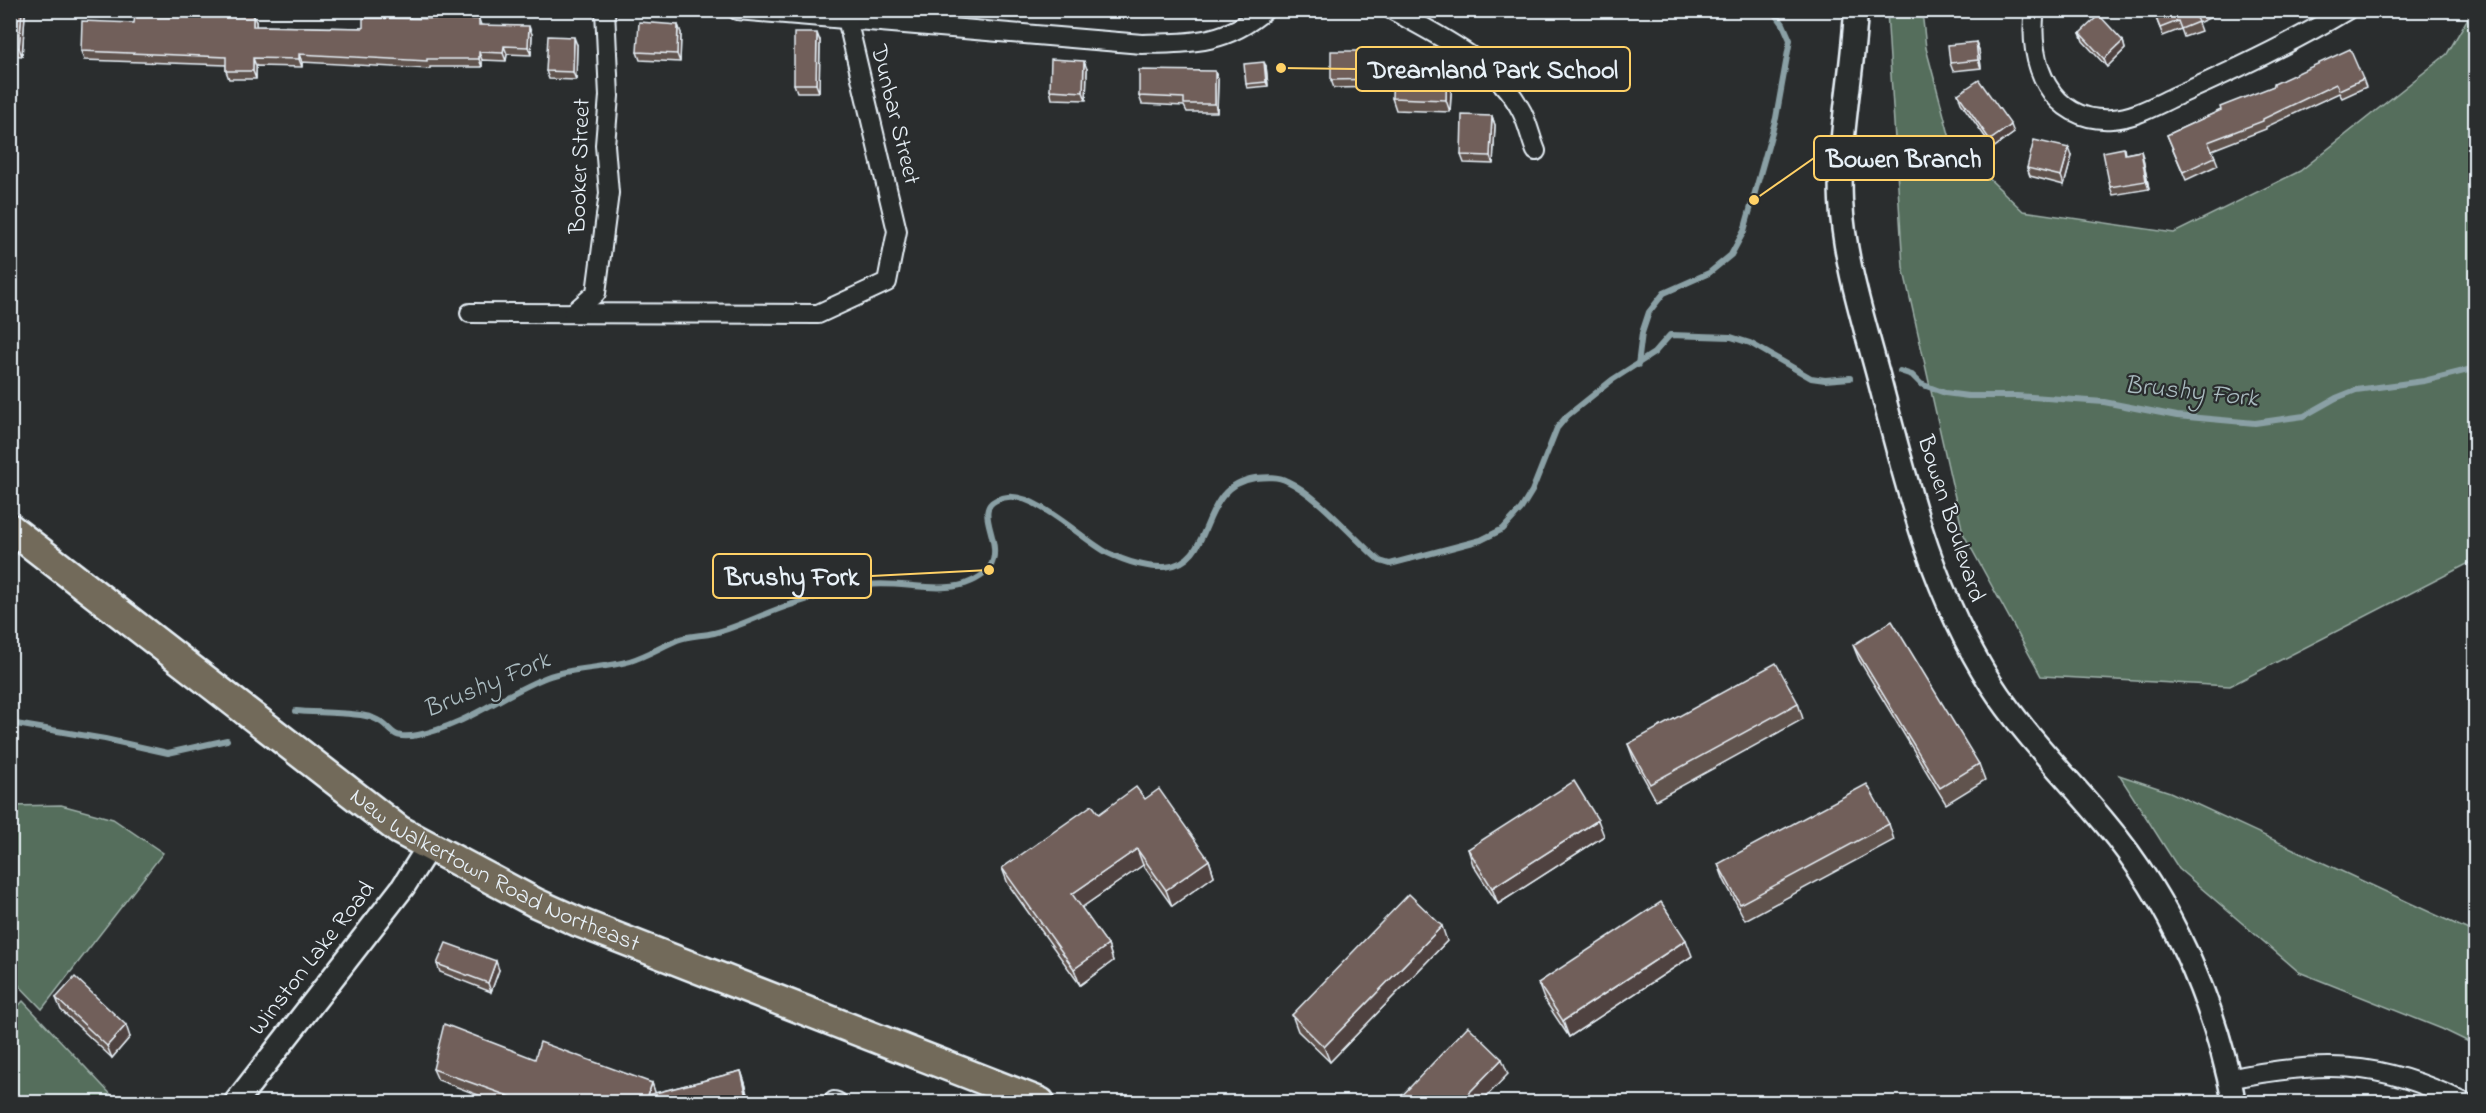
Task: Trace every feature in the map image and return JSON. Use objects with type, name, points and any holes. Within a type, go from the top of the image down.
[{"type":"main road","name":"New Walkertown Road Northeast","points":[[10,528],[399,830],[536,903],[578,922],[1040,1102]]},
{"type":"street","name":"Booker Street","points":[[573,312],[596,293],[609,193],[605,145],[609,96],[605,10]]},
{"type":"street","points":[[737,10],[845,14],[1032,36],[1142,44],[1214,40],[1231,34],[1265,10]]},
{"type":"street","points":[[1392,10],[1436,35],[1494,76],[1513,97],[1522,112],[1536,151]]},
{"type":"street","name":"Bowen Boulevard","points":[[1856,10],[1841,178],[1844,234],[1855,290],[1928,554],[1954,618],[1993,687],[2019,723],[2105,823],[2155,894],[2186,952],[2200,987],[2218,1036],[2234,1102]]},
{"type":"street","points":[[2035,10],[2032,29],[2033,48],[2037,66],[2045,82],[2070,110],[2095,119],[2114,119],[2153,106],[2224,75],[2307,34],[2347,10]]},
{"type":"street","name":"Dunbar Street","points":[[573,312],[818,314],[887,282],[897,231],[845,14]]},
{"type":"street","points":[[470,313],[573,312]]},
{"type":"street","name":"Winston Lake Road","points":[[236,1102],[403,887],[429,846]]},
{"type":"street","points":[[2229,1079],[2291,1068],[2317,1066],[2366,1068],[2413,1080],[2463,1102]]},
{"type":"green space","points":[[1887,11],[1922,11],[1926,48],[1951,142],[2023,211],[2174,233],[2300,171],[2447,54],[2472,11],[2475,11],[2475,560],[2230,686],[2041,676],[1963,533],[1903,267]]},
{"type":"green space","points":[[2119,775],[2170,792],[2475,933],[2475,1045],[2442,1029],[2299,972],[2179,869]]},
{"type":"green space","points":[[61,805],[113,819],[163,853],[42,1009],[11,977],[11,806]]},
{"type":"green space","points":[[23,1001],[118,1102],[11,1102],[11,1014]]},
{"type":"building","points":[[10,10],[22,10],[19,48],[10,47]]},
{"type":"building","points":[[2153,10],[2206,10],[2195,15],[2198,22],[2181,29],[2178,21],[2160,28]]},
{"type":"building","points":[[227,13],[253,14],[253,26],[363,28],[363,18],[479,19],[479,25],[529,26],[528,47],[504,46],[503,53],[479,52],[479,59],[427,59],[427,61],[299,54],[299,59],[253,58],[253,71],[226,71],[226,57],[81,51],[82,21],[134,23],[135,15],[227,16]]},
{"type":"building","points":[[2099,15],[2123,41],[2104,59],[2080,33]]},
{"type":"building","points":[[639,22],[678,25],[677,54],[637,52]]},
{"type":"building","points":[[794,33],[817,33],[816,84],[794,84]]},
{"type":"building","points":[[548,36],[574,37],[573,72],[546,71]]},
{"type":"building","points":[[1976,42],[1978,60],[1950,63],[1948,45]]},
{"type":"building","points":[[2350,49],[2363,79],[2339,90],[2336,84],[2263,121],[2208,142],[2215,157],[2183,172],[2167,135],[2221,110],[2220,107],[2274,86]]},
{"type":"building","points":[[1331,51],[1383,51],[1383,79],[1331,80]]},
{"type":"building","points":[[1051,59],[1084,61],[1083,92],[1050,90]]},
{"type":"building","points":[[1264,62],[1266,82],[1246,84],[1244,64]]},
{"type":"building","points":[[1393,62],[1447,64],[1446,100],[1392,98]]},
{"type":"building","points":[[1139,70],[1215,71],[1215,104],[1184,104],[1184,98],[1139,96]]},
{"type":"building","points":[[1979,80],[2011,125],[1990,140],[1958,94]]},
{"type":"building","points":[[1462,115],[1492,116],[1490,156],[1461,155]]},
{"type":"building","points":[[2034,140],[2069,148],[2061,176],[2027,168]]},
{"type":"building","points":[[2124,148],[2125,154],[2141,151],[2146,181],[2110,187],[2103,152]]},
{"type":"building","points":[[1892,621],[1979,764],[1940,788],[1853,645]]},
{"type":"building","points":[[1776,663],[1798,703],[1650,784],[1628,744]]},
{"type":"building","points":[[1574,781],[1598,820],[1492,888],[1468,849]]},
{"type":"building","points":[[1867,784],[1889,824],[1740,904],[1718,864]]},
{"type":"building","points":[[1136,787],[1145,799],[1159,789],[1209,860],[1166,890],[1137,849],[1072,894],[1108,945],[1074,969],[1002,868],[1092,805],[1099,814]]},
{"type":"building","points":[[1409,894],[1442,926],[1324,1047],[1292,1015]]},
{"type":"building","points":[[1661,902],[1686,940],[1563,1021],[1538,983]]},
{"type":"building","points":[[446,943],[496,961],[488,983],[437,964]]},
{"type":"building","points":[[75,977],[126,1025],[107,1046],[56,998]]},
{"type":"building","points":[[444,1024],[535,1059],[540,1042],[652,1083],[648,1095],[741,1071],[748,1102],[525,1102],[433,1069]]},
{"type":"building","points":[[1468,1026],[1502,1059],[1460,1102],[1396,1102]]},
{"type":"waterway","points":[[1638,365],[1642,333],[1649,312],[1664,293],[1709,273],[1731,255],[1744,231],[1776,118],[1790,40],[1773,10]]},
{"type":"waterway","name":"Brushy Fork","points":[[296,711],[366,716],[380,721],[401,736],[418,735],[452,725],[547,677],[568,671],[630,661],[682,638],[724,630],[783,607],[830,593],[880,584],[930,587],[965,584],[984,574],[993,561],[994,548],[988,510],[993,502],[1008,497],[1020,498],[1046,510],[1108,553],[1143,565],[1165,567],[1181,562],[1193,553],[1214,509],[1223,495],[1236,484],[1255,478],[1283,479],[1311,496],[1380,561],[1390,564],[1481,540],[1503,529],[1521,509],[1532,491],[1557,428],[1567,416],[1612,380],[1654,353],[1670,335],[1731,337],[1750,343],[1811,378],[1825,380],[1850,378]]},
{"type":"waterway","name":"Brushy Fork","points":[[1900,371],[1912,375],[1921,384],[1945,393],[2104,402],[2177,416],[2255,423],[2304,416],[2356,390],[2424,381],[2476,368]]},
{"type":"waterway","name":"Brushy Fork","points":[[10,723],[105,739],[168,753],[227,740]]},
{"type":"place","name":"Dreamland Park School","points":[[1281,68]]},
{"type":"place","name":"Bowen Branch","points":[[1754,200]]},
{"type":"place","name":"Brushy Fork","points":[[989,570]]}]
